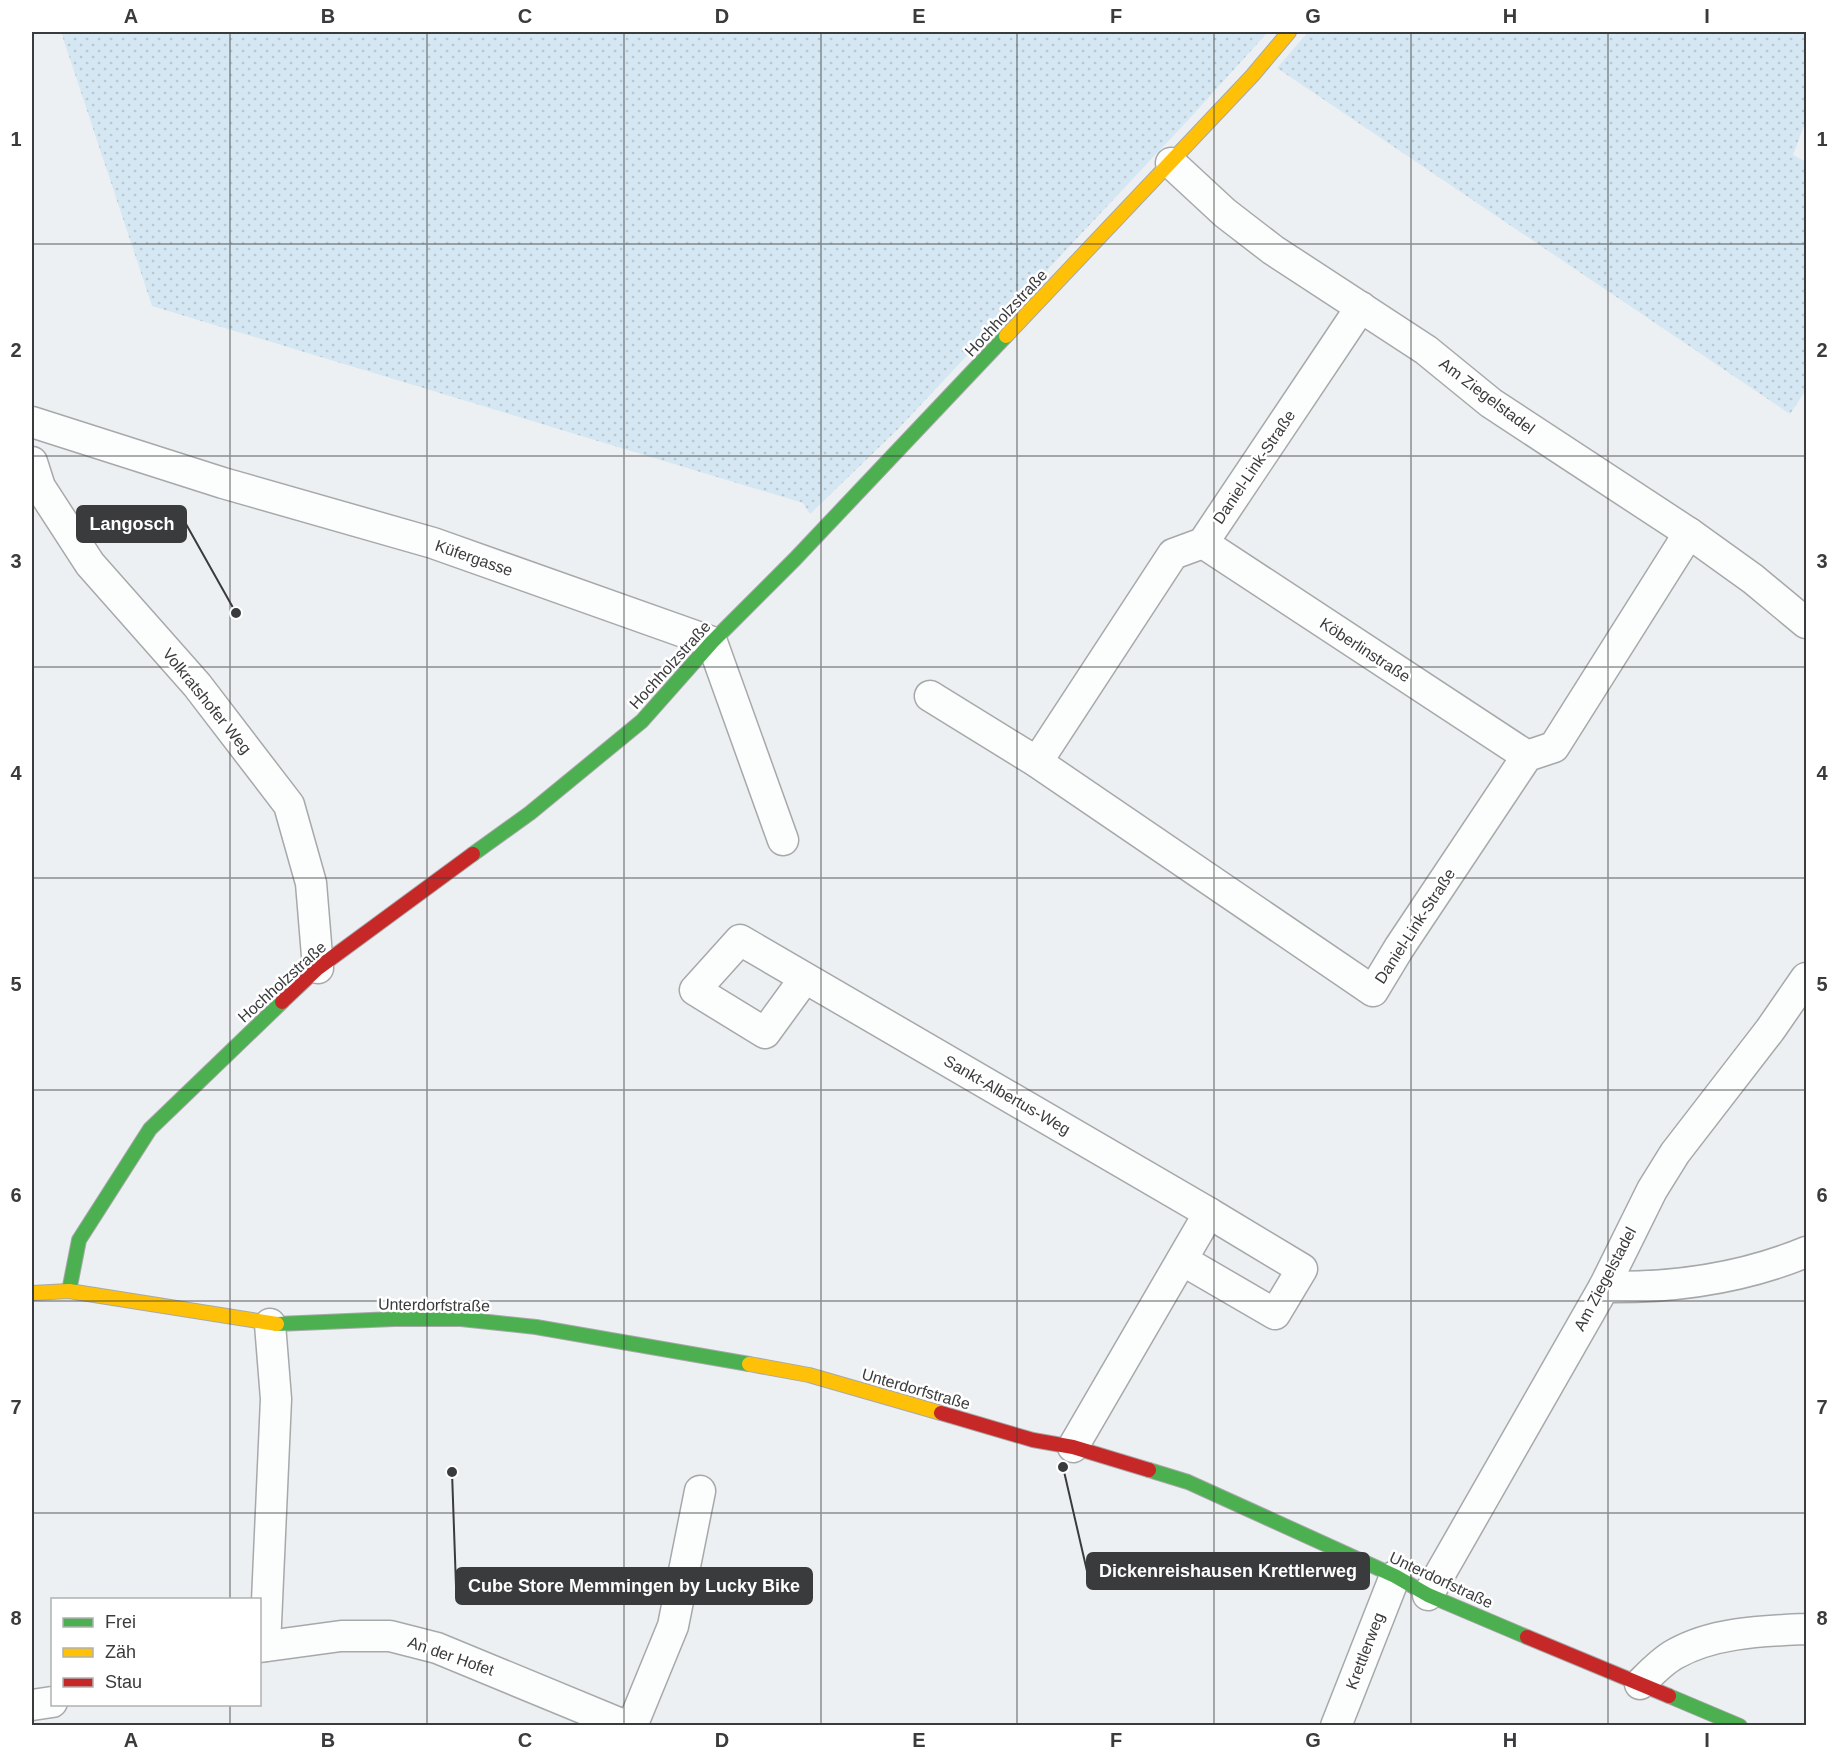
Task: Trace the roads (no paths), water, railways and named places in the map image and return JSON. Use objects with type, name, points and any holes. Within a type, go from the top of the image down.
[{"type":"street","name":"Hochholzstraße","points":[[69,1291],[79,1240],[150,1128],[318,968],[530,813],[642,721],[712,642],[795,559],[1171,164],[1289,32]]},
{"type":"street","name":"Am Ziegelstadel","points":[[1171,164],[1225,213],[1257,237],[1426,350],[1491,403],[1689,533],[1753,579],[1806,623]]},
{"type":"street","name":"Daniel-Link-Straße","points":[[1203,543],[1362,307]]},
{"type":"street","name":"Küfergasse","points":[[32,422],[224,483],[434,543],[712,642]]},
{"type":"street","name":"Volkratshofer Weg","points":[[32,462],[40,487],[90,564],[197,685],[289,805],[311,883],[318,968]]},
{"type":"street","points":[[1527,756],[1554,747],[1689,533]]},
{"type":"street","points":[[1037,762],[1173,554],[1203,543]]},
{"type":"street","name":"Köberlinstraße","points":[[1203,543],[1527,756]]},
{"type":"street","points":[[712,642],[783,840]]},
{"type":"street","name":"Daniel-Link-Straße","points":[[930,696],[1037,762],[1374,991],[1399,948],[1527,756]]},
{"type":"street","name":"Sankt-Albertus-Weg","points":[[805,978],[1302,1269],[1275,1314],[1182,1260]]},
{"type":"street","name":"Am Ziegelstadel","points":[[1428,1595],[1604,1287],[1652,1190],[1675,1153],[1770,1030],[1806,978]]},
{"type":"street","points":[[1073,1447],[1209,1213]]},
{"type":"street","points":[[1604,1287],[1654,1287],[1722,1278],[1778,1263],[1806,1252]]},
{"type":"street","name":"Unterdorfstraße","points":[[32,1293],[69,1291],[270,1324],[461,1319],[536,1327],[809,1375],[1033,1440],[1073,1447],[1188,1482],[1395,1576],[1428,1595],[1740,1725]]},
{"type":"street","name":"An der Hofet","points":[[270,1324],[276,1399],[262,1646],[340,1636],[390,1636],[437,1648],[626,1725]]},
{"type":"street","points":[[632,1725],[673,1626],[700,1491]]},
{"type":"street","name":"Krettlerweg","points":[[1336,1725],[1395,1576]]},
{"type":"street","points":[[1640,1684],[1675,1654],[1721,1637],[1764,1631],[1806,1629]]},
{"type":"street","points":[[32,1705],[51,1702]]},
{"type":"place","name":"Langosch","points":[[236,613]]},
{"type":"place","name":"Dickenreishausen Krettlerweg","points":[[1063,1467]]},
{"type":"place","name":"Cube Store Memmingen by Lucky Bike","points":[[452,1472]]}]
